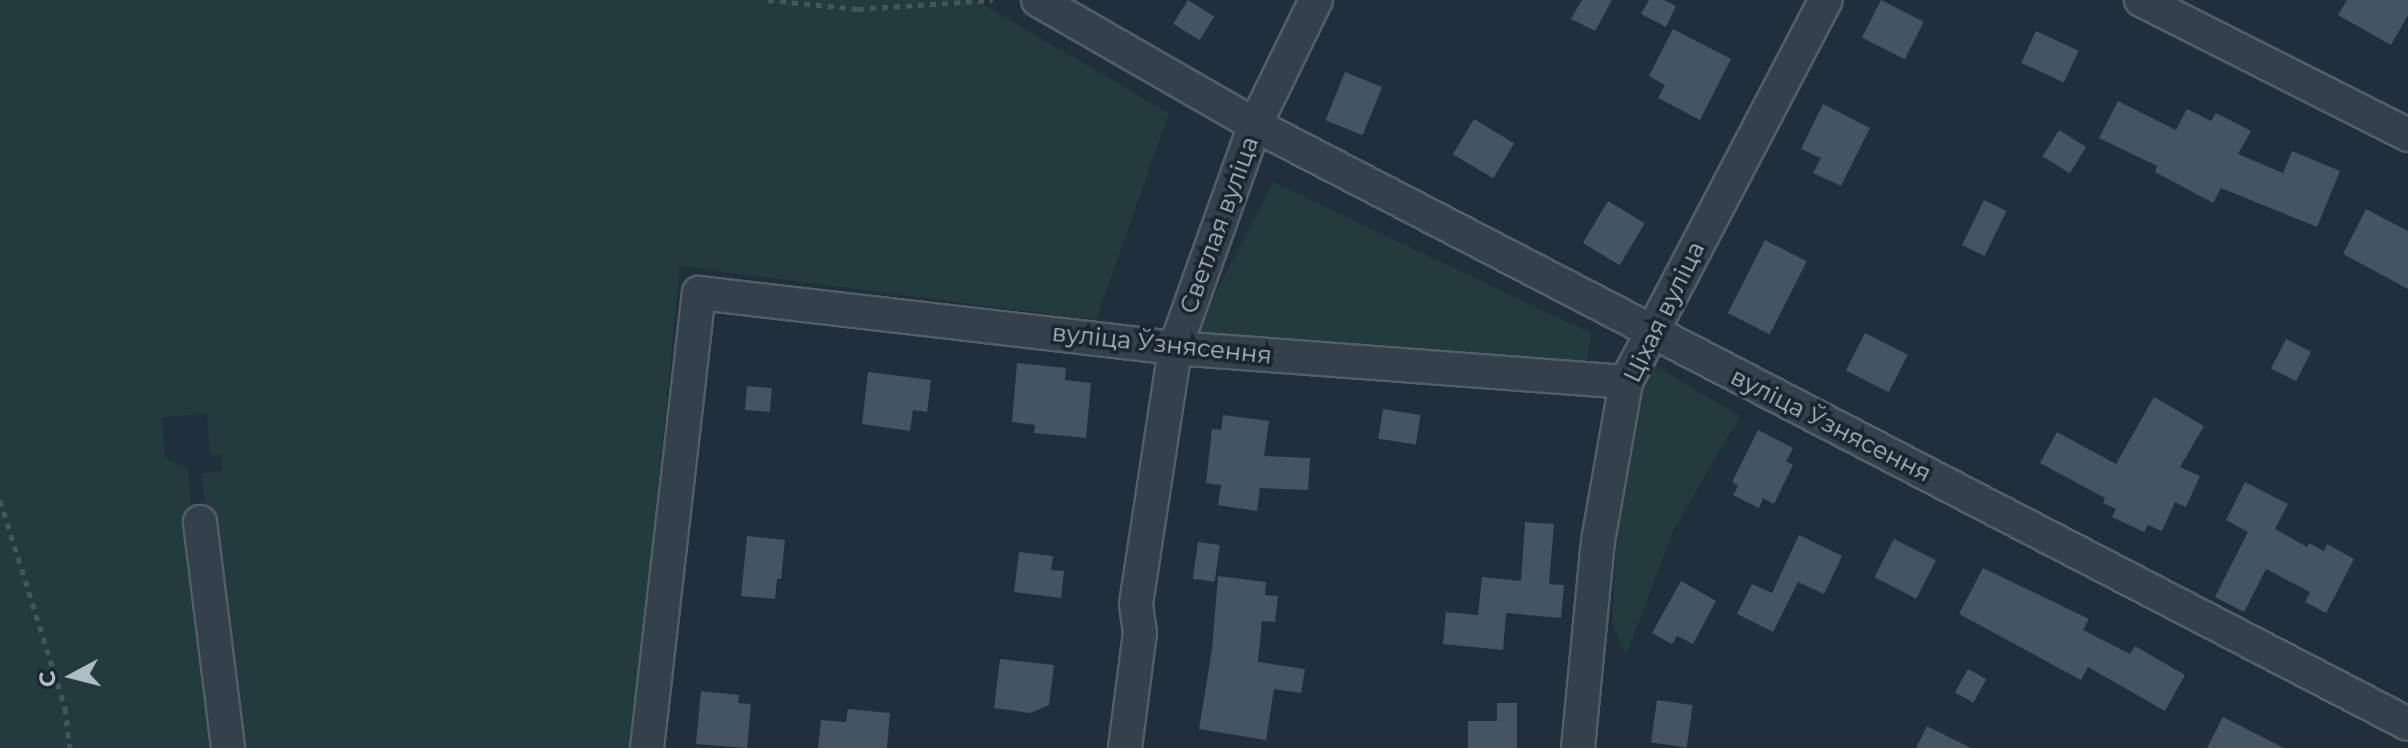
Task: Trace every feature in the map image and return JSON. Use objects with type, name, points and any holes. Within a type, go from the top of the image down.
[{"type":"street","name":"вуліца Ўзнясення","points":[[1038,0],[1255,125],[2408,724]]},
{"type":"street","name":"Светлая вуліца","points":[[1107,748],[1126,626],[1136,604],[1175,348],[1255,125],[1316,0]]},
{"type":"street","name":"Ціхая вуліца","points":[[1578,748],[1598,541],[1626,382],[1826,0]]},
{"type":"street","points":[[2141,0],[2408,135]]},
{"type":"street","name":"вуліца Ўзнясення","points":[[647,748],[699,293],[1175,348],[1626,382]]},
{"type":"street","points":[[200,522],[228,748]]},
{"type":"street","name":"Светлая вуліца","points":[[1125,748],[1140,633],[1136,604]]},
{"type":"path","points":[[768,0],[858,9],[993,0]]},
{"type":"path","points":[[0,500],[65,708],[70,748]]},
{"type":"green space","points":[[0,0],[975,0],[1169,113],[1096,320],[680,266],[632,748],[0,748]],"holes":[[[207,414],[210,456],[221,455],[222,471],[202,473],[206,521],[192,522],[188,469],[165,457],[162,417]]]},
{"type":"green space","points":[[1273,182],[1591,333],[1586,367],[1195,333]]},
{"type":"green space","points":[[1650,363],[1740,416],[1674,529],[1626,655],[1612,624],[1617,524],[1633,399]]},
{"type":"building","points":[[1188,0],[1214,16],[1199,40],[1173,24]]},
{"type":"building","points":[[1582,0],[1612,0],[1595,31],[1571,19]]},
{"type":"building","points":[[1649,0],[1664,0],[1676,6],[1666,27],[1641,14]]},
{"type":"building","points":[[1881,0],[1924,22],[1905,59],[1862,37]]},
{"type":"building","points":[[2347,0],[2408,0],[2408,15],[2391,45],[2338,15]]},
{"type":"building","points":[[1673,29],[1731,59],[1700,120],[1658,98],[1665,85],[1649,76]]},
{"type":"building","points":[[2036,31],[2079,51],[2064,83],[2021,63]]},
{"type":"building","points":[[1345,72],[1382,87],[1363,135],[1326,120]]},
{"type":"building","points":[[2118,101],[2176,130],[2187,109],[2211,121],[2216,113],[2251,131],[2238,154],[2283,173],[2292,151],[2340,171],[2317,227],[2221,188],[2213,203],[2155,172],[2157,166],[2099,138]]},
{"type":"building","points":[[1823,104],[1870,128],[1841,186],[1813,173],[1821,158],[1801,149]]},
{"type":"building","points":[[1474,119],[1514,143],[1493,178],[1453,154]]},
{"type":"building","points":[[2059,130],[2086,147],[2070,173],[2043,156]]},
{"type":"building","points":[[1984,200],[2006,211],[1985,256],[1962,245]]},
{"type":"building","points":[[1608,201],[1645,223],[1620,265],[1583,243]]},
{"type":"building","points":[[2366,209],[2408,231],[2408,289],[2343,254]]},
{"type":"building","points":[[1765,240],[1807,261],[1770,334],[1728,313]]},
{"type":"building","points":[[1865,333],[1908,355],[1889,392],[1846,370]]},
{"type":"building","points":[[2286,339],[2311,352],[2296,381],[2271,368]]},
{"type":"building","points":[[1017,363],[1066,368],[1065,380],[1091,383],[1086,438],[1034,433],[1035,425],[1012,422]]},
{"type":"building","points":[[868,372],[931,380],[927,412],[913,410],[910,431],[862,424]]},
{"type":"building","points":[[747,386],[772,388],[770,412],[745,410]]},
{"type":"building","points":[[2154,397],[2204,426],[2180,467],[2200,476],[2186,507],[2175,502],[2162,531],[2148,525],[2144,532],[2112,517],[2116,509],[2103,503],[2105,498],[2040,463],[2057,432],[2116,464]]},
{"type":"building","points":[[1383,409],[1421,415],[1416,445],[1378,439]]},
{"type":"building","points":[[1223,415],[1269,421],[1264,456],[1310,458],[1308,490],[1260,488],[1257,511],[1218,505],[1221,485],[1206,483],[1212,429],[1221,430]]},
{"type":"building","points":[[1758,430],[1793,448],[1786,461],[1793,465],[1774,504],[1763,498],[1759,508],[1733,495],[1738,486],[1732,482]]},
{"type":"building","points":[[2245,482],[2288,504],[2275,529],[2307,547],[2309,543],[2324,551],[2327,544],[2354,559],[2326,613],[2305,602],[2310,592],[2266,569],[2244,612],[2215,597],[2248,532],[2226,520]]},
{"type":"building","points":[[1525,522],[1554,524],[1549,584],[1564,585],[1561,618],[1506,613],[1503,650],[1443,644],[1446,612],[1478,615],[1482,577],[1521,581]]},
{"type":"building","points":[[1799,535],[1842,556],[1824,594],[1798,582],[1773,632],[1737,614],[1752,584],[1772,593]]},
{"type":"building","points":[[747,536],[785,540],[781,579],[777,579],[775,599],[741,596]]},
{"type":"building","points":[[1894,539],[1936,560],[1916,599],[1874,577]]},
{"type":"building","points":[[1198,542],[1220,545],[1215,582],[1193,579]]},
{"type":"building","points":[[1019,552],[1053,556],[1051,570],[1064,571],[1061,598],[1014,592]]},
{"type":"building","points":[[1983,568],[2089,619],[2083,630],[2130,654],[2135,646],[2185,675],[2165,711],[2088,667],[2081,680],[1959,614]]},
{"type":"building","points":[[1218,576],[1266,582],[1265,595],[1278,596],[1275,622],[1262,621],[1258,662],[1305,669],[1301,693],[1274,689],[1266,740],[1199,729],[1212,649]]},
{"type":"building","points":[[1681,581],[1716,601],[1693,644],[1677,636],[1672,644],[1652,633]]},
{"type":"building","points":[[1000,659],[1054,665],[1049,705],[1030,713],[994,708]]},
{"type":"building","points":[[1968,669],[1986,679],[1973,703],[1955,693]]},
{"type":"building","points":[[701,691],[739,695],[738,703],[751,704],[747,748],[696,744]]},
{"type":"building","points":[[1657,700],[1693,705],[1687,748],[1651,743]]},
{"type":"building","points":[[1497,703],[1517,703],[1517,748],[1468,748],[1468,721],[1497,721]]},
{"type":"building","points":[[848,709],[890,713],[887,748],[818,748],[821,720],[846,722]]},
{"type":"building","points":[[2223,717],[2284,748],[2207,748]]},
{"type":"building","points":[[1927,726],[1971,748],[1916,748]]}]
